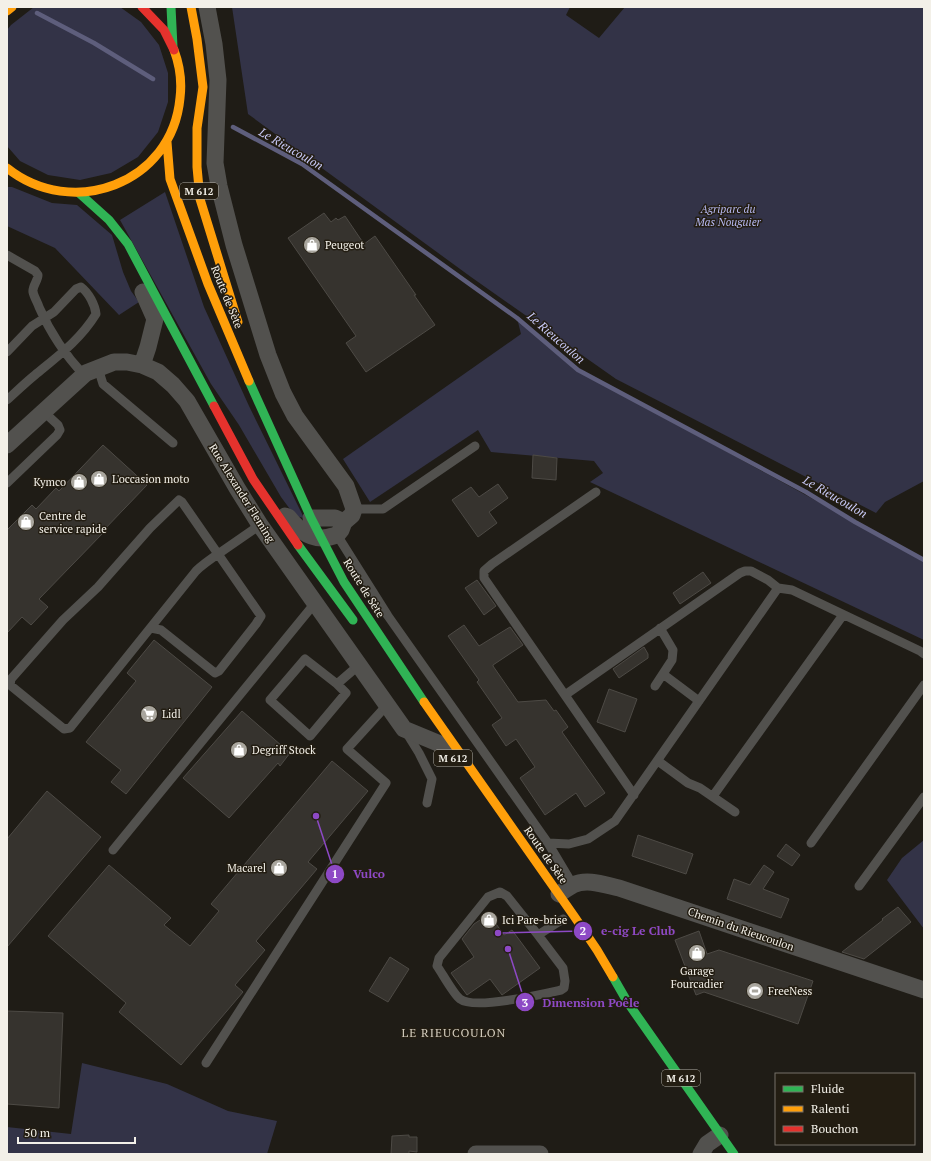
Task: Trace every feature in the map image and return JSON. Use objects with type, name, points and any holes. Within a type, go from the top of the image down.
[{"type":"main road","points":[[7,11],[12,7]]},
{"type":"main road","points":[[7,168],[11,176],[43,188],[79,193],[94,192],[123,183],[136,175],[159,154],[167,142],[179,112],[181,79],[173,48],[165,32],[153,17],[142,7]]},
{"type":"main road","points":[[171,7],[173,48]]},
{"type":"main road","name":"M 612","points":[[191,7],[203,87],[198,128],[197,167],[200,199],[240,330]]},
{"type":"main road","name":"Route de Sète","points":[[167,142],[170,179],[208,284],[244,369],[311,518],[339,526],[355,600],[559,894],[597,950],[628,1003],[734,1154]]},
{"type":"main road","points":[[79,193],[109,220],[128,244],[250,472],[276,514],[316,571],[357,625]]},
{"type":"main road","points":[[244,369],[248,352]]},
{"type":"main road","name":"M 612","points":[[417,708],[490,812]]},
{"type":"main road","name":"Route de Sète","points":[[589,956],[628,1003]]},
{"type":"street","points":[[207,7],[214,44],[218,80],[215,163],[219,186],[234,245],[268,355],[284,393],[295,416],[346,486],[339,526]]},
{"type":"street","points":[[142,272],[142,288],[155,319],[142,365]]},
{"type":"street","name":"Rue Alexander Fleming","points":[[7,445],[91,372],[114,362],[127,362],[142,365],[158,372],[173,385],[187,401],[260,525],[404,729]]},
{"type":"street","points":[[276,514],[288,517],[295,526],[304,533],[339,526]]},
{"type":"street","points":[[311,518],[335,518],[339,526]]},
{"type":"street","points":[[404,729],[445,746]]},
{"type":"street","name":"Chemin du Rieucoulon","points":[[559,894],[573,885],[582,883],[595,882],[619,888],[924,990]]},
{"type":"street","points":[[701,1154],[707,1144],[720,1135]]},
{"type":"street","points":[[476,1154],[540,1154]]},
{"type":"lane","points":[[7,255],[35,271],[38,275],[38,280],[34,286],[33,292],[44,318],[64,352],[91,372],[103,384],[173,443]]},
{"type":"lane","points":[[7,352],[32,326],[54,312],[76,289],[81,287],[86,291],[96,314],[73,344],[7,400]]},
{"type":"lane","points":[[7,483],[57,435],[60,430],[58,425],[44,412]]},
{"type":"lane","points":[[475,446],[384,509],[339,526],[388,616],[548,843],[573,885]]},
{"type":"lane","points":[[596,492],[492,564],[484,571],[484,578],[634,795]]},
{"type":"lane","points":[[151,628],[161,630],[215,673],[219,671],[261,616],[218,554],[182,502],[179,500],[150,528],[98,587],[63,620],[11,678],[10,685],[64,730],[70,728],[196,571],[218,554],[260,525]]},
{"type":"lane","points":[[565,695],[660,628],[745,571],[751,571],[768,580],[778,588],[792,590],[924,654]]},
{"type":"lane","points":[[548,843],[569,844],[588,839],[615,821],[778,588]]},
{"type":"lane","points":[[113,850],[315,603]]},
{"type":"lane","points":[[713,796],[844,615]]},
{"type":"lane","points":[[654,686],[672,660],[673,650],[660,628]]},
{"type":"lane","points":[[305,659],[337,684],[346,693],[310,736],[270,700],[305,659]]},
{"type":"lane","points":[[337,684],[359,665]]},
{"type":"lane","points":[[663,674],[699,702]]},
{"type":"lane","points":[[811,843],[924,685]]},
{"type":"lane","points":[[206,1063],[386,783],[347,749],[387,705]]},
{"type":"lane","points":[[404,729],[419,753],[432,780],[427,803]]},
{"type":"lane","points":[[658,761],[688,783],[713,796],[735,812]]},
{"type":"lane","points":[[860,886],[924,797]]},
{"type":"lane","points":[[500,892],[507,896],[538,935],[563,968],[566,981],[564,988],[561,990],[504,1002],[468,1003],[460,999],[437,966],[439,958],[488,897],[500,892]]},
{"type":"lane","points":[[538,935],[563,919]]},
{"type":"green space","points":[[34,7],[120,7],[141,22],[159,45],[168,73],[168,102],[158,132],[138,157],[111,173],[80,180],[48,175],[20,161],[7,146],[7,30],[11,25]]},
{"type":"green space","name":"Agriparc du Mas Nouguier","points":[[232,7],[570,7],[566,15],[599,38],[625,7],[924,7],[924,481],[885,502],[876,513],[616,379],[471,277],[248,114]]},
{"type":"green space","points":[[7,187],[12,187],[52,203],[77,205],[112,235],[123,272],[131,291],[139,302],[119,315],[55,248],[7,226]]},
{"type":"green space","points":[[165,192],[204,307],[249,406],[304,518],[295,516],[281,497],[239,425],[211,384],[120,220]]},
{"type":"green space","points":[[517,318],[578,370],[924,560],[924,640],[590,482],[603,473],[594,461],[491,452],[478,430],[370,502],[343,459],[521,334]]},
{"type":"green space","points":[[924,840],[924,929],[887,880],[902,858]]},
{"type":"green space","points":[[82,1063],[167,1084],[228,1111],[277,1121],[267,1154],[7,1154],[7,1127],[71,1134]]},
{"type":"building","points":[[324,213],[331,222],[336,218],[338,220],[345,216],[364,244],[375,236],[435,325],[366,372],[346,343],[356,336],[288,238]]},
{"type":"building","points":[[103,445],[147,485],[39,599],[48,607],[31,625],[22,617],[7,633],[7,530],[32,505],[36,509],[56,488],[59,491]]},
{"type":"building","points":[[533,455],[557,458],[556,480],[532,478]]},
{"type":"building","points":[[498,484],[508,498],[489,512],[497,523],[478,537],[452,500],[471,487],[479,497]]},
{"type":"building","points":[[703,572],[711,583],[680,604],[673,593]]},
{"type":"building","points":[[477,580],[496,606],[484,615],[465,588]]},
{"type":"building","points":[[464,625],[479,646],[510,627],[523,645],[493,666],[518,702],[546,700],[554,711],[556,710],[568,727],[562,732],[605,793],[585,807],[576,793],[545,815],[520,778],[535,767],[516,739],[506,746],[492,725],[502,718],[477,682],[479,680],[448,636]]},
{"type":"building","name":"Lidl","points":[[154,640],[212,687],[126,794],[111,782],[121,770],[86,742],[136,681],[127,673]]},
{"type":"building","points":[[644,647],[648,654],[648,658],[619,678],[613,669]]},
{"type":"building","points":[[609,689],[637,699],[625,732],[597,722]]},
{"type":"building","points":[[242,711],[290,753],[280,766],[278,763],[229,818],[183,778]]},
{"type":"building","points":[[332,761],[368,791],[308,862],[317,869],[256,941],[265,950],[235,985],[243,992],[181,1065],[119,1012],[126,1003],[48,936],[109,865],[171,918],[164,925],[190,946],[219,911],[211,904]]},
{"type":"building","points":[[47,791],[101,837],[7,947],[7,839]]},
{"type":"building","points":[[638,835],[693,854],[686,874],[632,856]]},
{"type":"building","points":[[786,844],[800,855],[792,866],[777,856]]},
{"type":"building","points":[[764,865],[774,872],[763,889],[789,899],[781,918],[727,899],[734,879],[750,885]]},
{"type":"building","points":[[898,907],[911,922],[864,959],[842,952],[883,920],[882,919]]},
{"type":"building","points":[[489,914],[504,935],[512,930],[540,968],[502,995],[490,979],[467,995],[451,973],[474,957],[462,939],[474,924]]},
{"type":"building","points":[[699,931],[707,954],[719,950],[813,981],[798,1024],[704,992],[696,995],[675,940]]},
{"type":"building","points":[[390,957],[409,969],[388,1002],[369,991]]},
{"type":"building","points":[[7,1011],[63,1013],[59,1108],[7,1104]]},
{"type":"building","points":[[409,1135],[409,1137],[417,1137],[417,1152],[409,1151],[409,1154],[391,1154],[392,1136]]},
{"type":"waterway","name":"Le Rieucoulon","points":[[37,13],[94,43],[153,79]]},
{"type":"waterway","name":"Le Rieucoulon","points":[[233,127],[302,164],[517,318],[578,370],[806,492],[855,522],[924,560]]},
{"type":"traffic: fast","points":[[171,7],[173,47]]},
{"type":"traffic: fast","points":[[79,193],[109,220],[128,244],[214,406]]},
{"type":"traffic: fast","points":[[249,381],[311,518],[344,582],[424,702]]},
{"type":"traffic: fast","points":[[298,545],[353,620]]},
{"type":"traffic: fast","points":[[613,977],[628,1003],[734,1154]]},
{"type":"traffic: slow","points":[[7,11],[12,7]]},
{"type":"traffic: slow","points":[[191,7],[203,87],[197,128],[197,167],[200,199],[238,322]]},
{"type":"traffic: slow","points":[[7,168],[33,183],[60,191],[88,191],[115,185],[139,172],[159,153],[173,128],[180,98],[181,86],[178,62],[174,50]]},
{"type":"traffic: slow","points":[[167,142],[170,179],[208,284],[249,381]]},
{"type":"traffic: slow","points":[[424,702],[574,916],[613,977]]},
{"type":"traffic: jam","points":[[142,7],[164,30],[174,50]]},
{"type":"traffic: jam","points":[[214,406],[253,479],[298,545]]},
{"type":"place","name":"Peugeot","points":[[312,245]]},
{"type":"place","name":"L'occasion moto","points":[[99,479]]},
{"type":"place","name":"Kymco","points":[[79,482]]},
{"type":"place","name":"Centre de service rapide","points":[[26,522]]},
{"type":"place","name":"Lidl","points":[[149,714]]},
{"type":"place","name":"Degriff Stock","points":[[239,750]]},
{"type":"place","name":"Vulco","points":[[316,816]]},
{"type":"place","name":"Macarel","points":[[279,868]]},
{"type":"place","name":"Ici Pare-brise","points":[[489,920]]},
{"type":"place","name":"e-cig Le Club","points":[[498,933]]},
{"type":"place","name":"Dimension Poêle","points":[[508,949]]},
{"type":"place","name":"Garage Fourcadier","points":[[697,953]]},
{"type":"place","name":"FreeNess","points":[[755,991]]},
{"type":"district","name":"LE RIEUCOULON","points":[[454,1033]]}]
